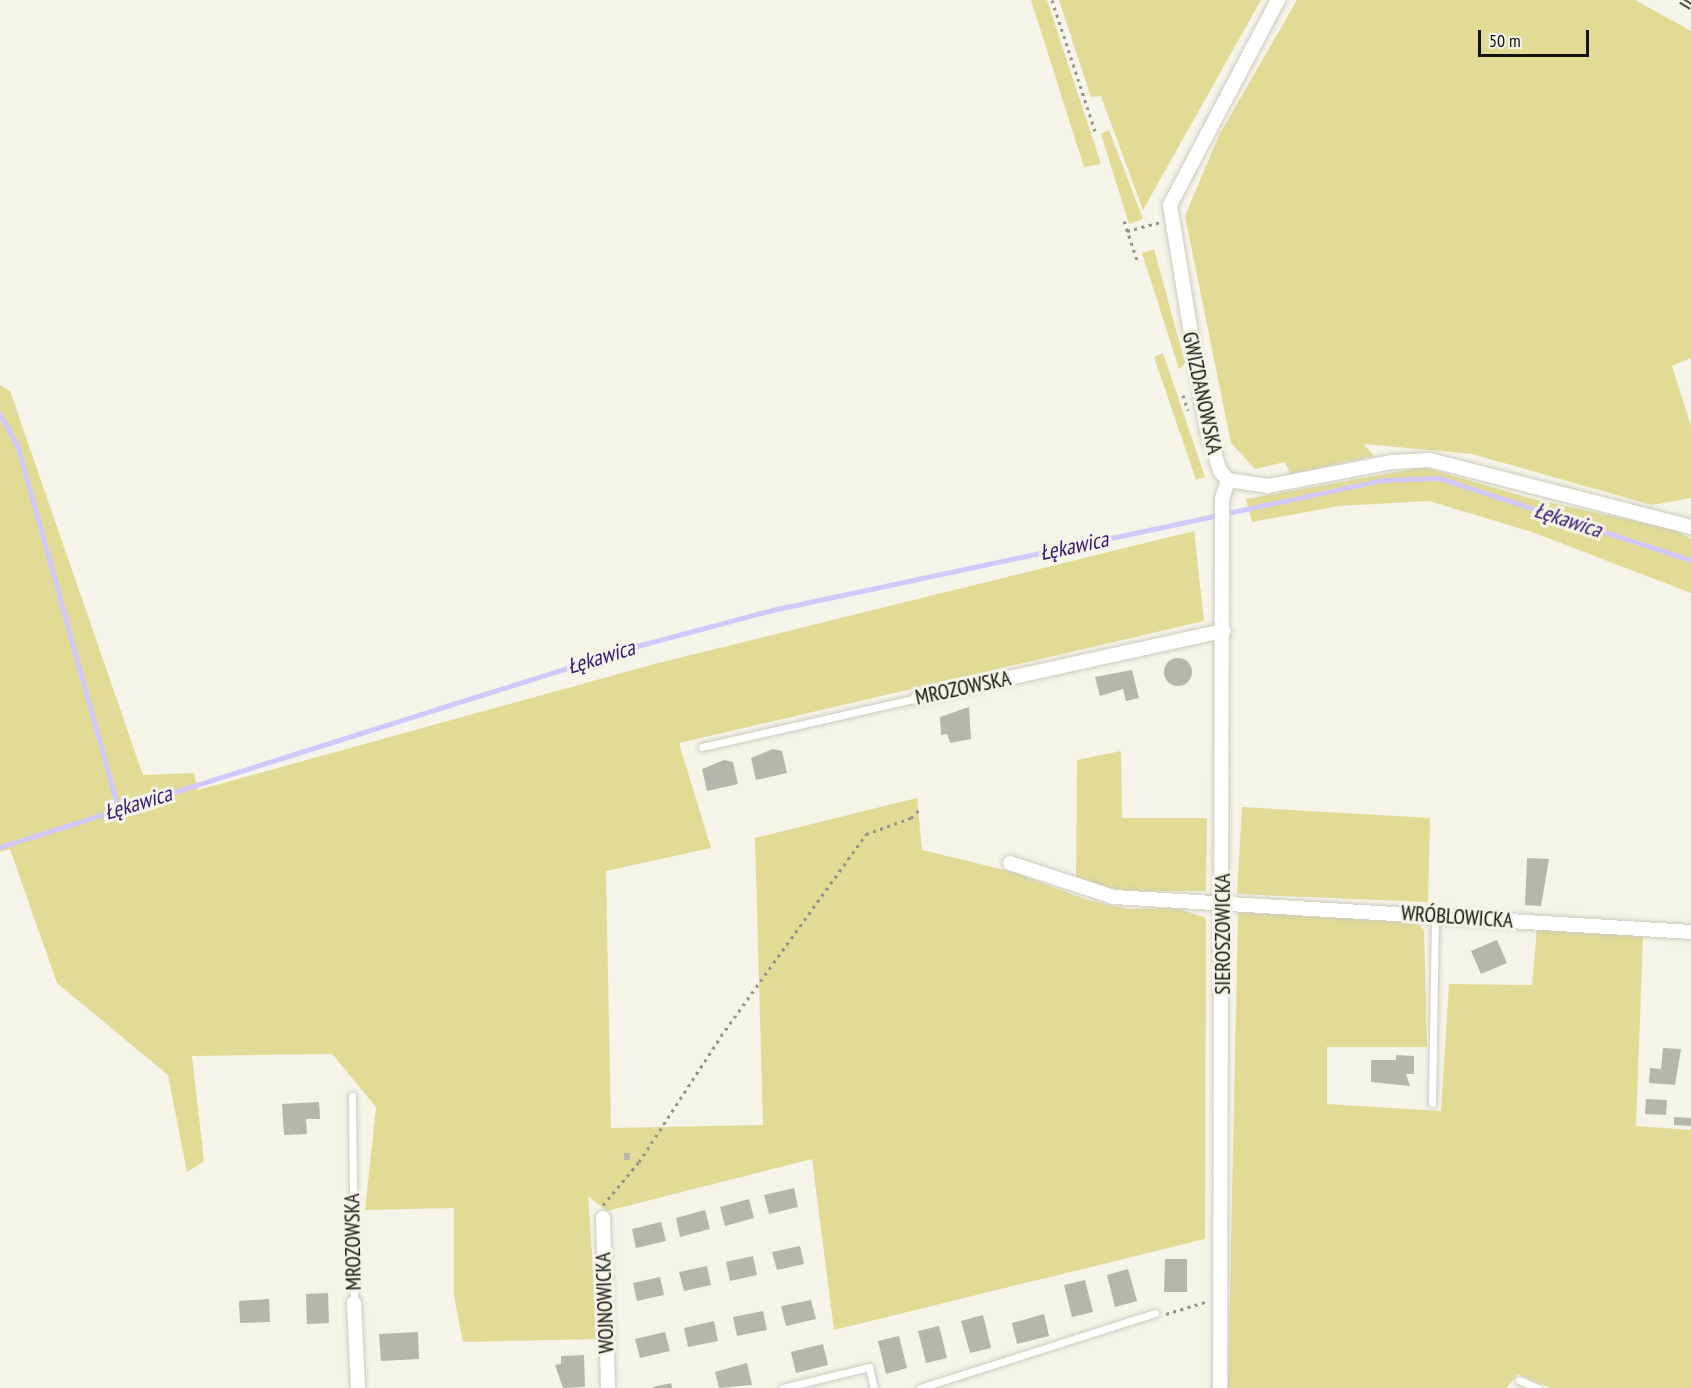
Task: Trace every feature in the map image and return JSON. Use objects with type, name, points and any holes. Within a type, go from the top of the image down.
[{"type":"street","name":"GWIZDANOWSKA","points":[[1278,0],[1180,179],[1168,222],[1212,457],[1228,480],[1268,486],[1393,462],[1431,460],[1691,527]]},
{"type":"street","name":"SIEROSZOWICKA","points":[[1220,1388],[1224,631],[1222,500],[1228,480]]},
{"type":"street","name":"MROZOWSKA","points":[[918,698],[1224,631]]},
{"type":"street","name":"WRÓBLOWICKA","points":[[1010,863],[1114,897],[1223,901],[1691,932]]},
{"type":"street","name":"WOJNOWICKA","points":[[603,1218],[608,1388]]},
{"type":"street","name":"MROZOWSKA","points":[[354,1303],[358,1388]]},
{"type":"lane","name":"MROZOWSKA","points":[[702,747],[918,698]]},
{"type":"lane","points":[[1432,1103],[1435,915]]},
{"type":"lane","name":"MROZOWSKA","points":[[352,1096],[354,1303]]},
{"type":"lane","points":[[920,1388],[1155,1313]]},
{"type":"lane","points":[[783,1388],[869,1367],[874,1388]]},
{"type":"lane","points":[[1519,1380],[1537,1388]]},
{"type":"path","points":[[1052,0],[1095,131]]},
{"type":"path","points":[[1124,221],[1138,263]]},
{"type":"path","points":[[1127,231],[1168,222]]},
{"type":"path","points":[[603,1200],[639,1162],[721,1036],[866,834],[911,818],[920,809]]},
{"type":"path","points":[[1155,1313],[1219,1300]]},
{"type":"shaded area","points":[[1031,0],[1047,0],[1101,164],[1084,167]]},
{"type":"shaded area","points":[[1059,0],[1261,0],[1143,210],[1101,96],[1091,97]]},
{"type":"shaded area","points":[[1297,0],[1635,0],[1691,31],[1691,358],[1672,366],[1691,426],[1691,498],[1652,505],[1472,454],[1364,444],[1374,456],[1290,474],[1285,462],[1255,469],[1231,443],[1185,216],[1219,135]]},
{"type":"shaded area","points":[[1109,130],[1143,219],[1129,224],[1101,134]]},
{"type":"shaded area","points":[[1154,249],[1185,363],[1179,369],[1142,253]]},
{"type":"shaded area","points":[[1163,353],[1205,477],[1196,480],[1154,357]]},
{"type":"shaded area","points":[[0,385],[10,391],[143,775],[194,773],[198,790],[658,663],[1194,531],[1204,621],[679,743],[711,848],[606,871],[611,1128],[763,1125],[755,838],[917,798],[922,850],[1009,871],[1088,900],[1128,909],[1177,908],[1206,918],[1205,1239],[834,1330],[812,1159],[607,1211],[588,1196],[598,1339],[463,1342],[454,1296],[454,1208],[365,1210],[376,1107],[332,1054],[192,1056],[204,1161],[187,1172],[168,1075],[57,983],[10,849],[0,852]]},
{"type":"shaded area","points":[[1423,467],[1529,498],[1675,530],[1691,539],[1691,593],[1532,532],[1429,501],[1339,506],[1252,522],[1246,499]]},
{"type":"shaded area","points":[[1121,751],[1122,818],[1207,818],[1206,891],[1118,891],[1076,877],[1077,760]]},
{"type":"shaded area","points":[[1242,807],[1430,818],[1428,902],[1237,894]]},
{"type":"shaded area","points":[[1238,912],[1415,921],[1424,930],[1427,1047],[1327,1047],[1327,1104],[1441,1111],[1449,984],[1532,985],[1537,928],[1643,935],[1636,1126],[1691,1130],[1691,1388],[1551,1388],[1517,1374],[1507,1388],[1228,1388]]},
{"type":"building","points":[[1178,658],[1188,662],[1192,672],[1188,682],[1178,686],[1168,682],[1164,672],[1168,662]]},
{"type":"building","points":[[1132,670],[1139,698],[1126,701],[1123,689],[1100,696],[1095,677]]},
{"type":"building","points":[[969,707],[971,739],[950,743],[947,734],[941,735],[940,717]]},
{"type":"building","points":[[773,749],[782,751],[787,773],[756,780],[751,758]]},
{"type":"building","points":[[724,760],[733,762],[738,784],[707,791],[702,769]]},
{"type":"building","points":[[1527,858],[1549,859],[1541,906],[1525,905]]},
{"type":"building","points":[[1497,940],[1507,963],[1481,974],[1471,951]]},
{"type":"building","points":[[1663,1048],[1681,1049],[1675,1085],[1649,1083],[1650,1068],[1661,1069]]},
{"type":"building","points":[[1396,1055],[1414,1056],[1414,1074],[1406,1074],[1410,1086],[1371,1082],[1371,1060],[1396,1060]]},
{"type":"building","points":[[1646,1099],[1667,1100],[1666,1115],[1645,1114]]},
{"type":"building","points":[[319,1102],[320,1119],[306,1119],[307,1134],[284,1135],[282,1104]]},
{"type":"building","points":[[1674,1117],[1691,1118],[1691,1126],[1674,1125]]},
{"type":"building","points":[[624,1153],[630,1153],[630,1160],[624,1160]]},
{"type":"building","points":[[794,1188],[798,1207],[769,1214],[764,1195]]},
{"type":"building","points":[[749,1199],[754,1218],[725,1226],[720,1207]]},
{"type":"building","points":[[705,1210],[710,1229],[680,1237],[676,1218]]},
{"type":"building","points":[[661,1222],[666,1241],[636,1248],[632,1229]]},
{"type":"building","points":[[800,1246],[804,1264],[777,1270],[772,1252]]},
{"type":"building","points":[[753,1256],[757,1275],[730,1281],[726,1262]]},
{"type":"building","points":[[1165,1259],[1187,1259],[1187,1292],[1164,1292]]},
{"type":"building","points":[[707,1266],[711,1285],[684,1291],[679,1272]]},
{"type":"building","points":[[1128,1269],[1137,1301],[1115,1307],[1107,1275]]},
{"type":"building","points":[[660,1277],[664,1295],[637,1301],[633,1283]]},
{"type":"building","points":[[1085,1280],[1093,1312],[1072,1317],[1064,1285]]},
{"type":"building","points":[[328,1293],[329,1323],[307,1324],[306,1294]]},
{"type":"building","points":[[269,1299],[270,1322],[240,1323],[239,1301]]},
{"type":"building","points":[[811,1300],[816,1319],[786,1326],[781,1306]]},
{"type":"building","points":[[763,1311],[767,1330],[737,1336],[733,1317]]},
{"type":"building","points":[[1044,1314],[1049,1336],[1017,1344],[1012,1323]]},
{"type":"building","points":[[983,1315],[991,1348],[970,1353],[961,1321]]},
{"type":"building","points":[[714,1321],[718,1341],[688,1347],[684,1328]]},
{"type":"building","points":[[939,1326],[947,1358],[926,1363],[918,1331]]},
{"type":"building","points":[[418,1332],[419,1359],[381,1361],[379,1334]]},
{"type":"building","points":[[665,1332],[670,1351],[640,1358],[635,1339]]},
{"type":"building","points":[[899,1336],[907,1368],[886,1374],[878,1341]]},
{"type":"building","points":[[823,1344],[828,1365],[796,1373],[791,1352]]},
{"type":"building","points":[[584,1355],[585,1387],[563,1388],[555,1365],[561,1364],[561,1356]]},
{"type":"building","points":[[747,1363],[752,1385],[719,1388],[715,1372]]},
{"type":"building","points":[[671,1383],[672,1388],[653,1388],[653,1387]]},
{"type":"waterway","points":[[0,414],[18,446],[119,811]]},
{"type":"waterway","name":"Łękawica","points":[[1232,512],[1382,480],[1439,478],[1691,560]]},
{"type":"waterway","name":"Łękawica","points":[[0,847],[637,646],[772,610],[1215,516]]},
{"type":"railway","points":[[1681,0],[1691,6]]}]
